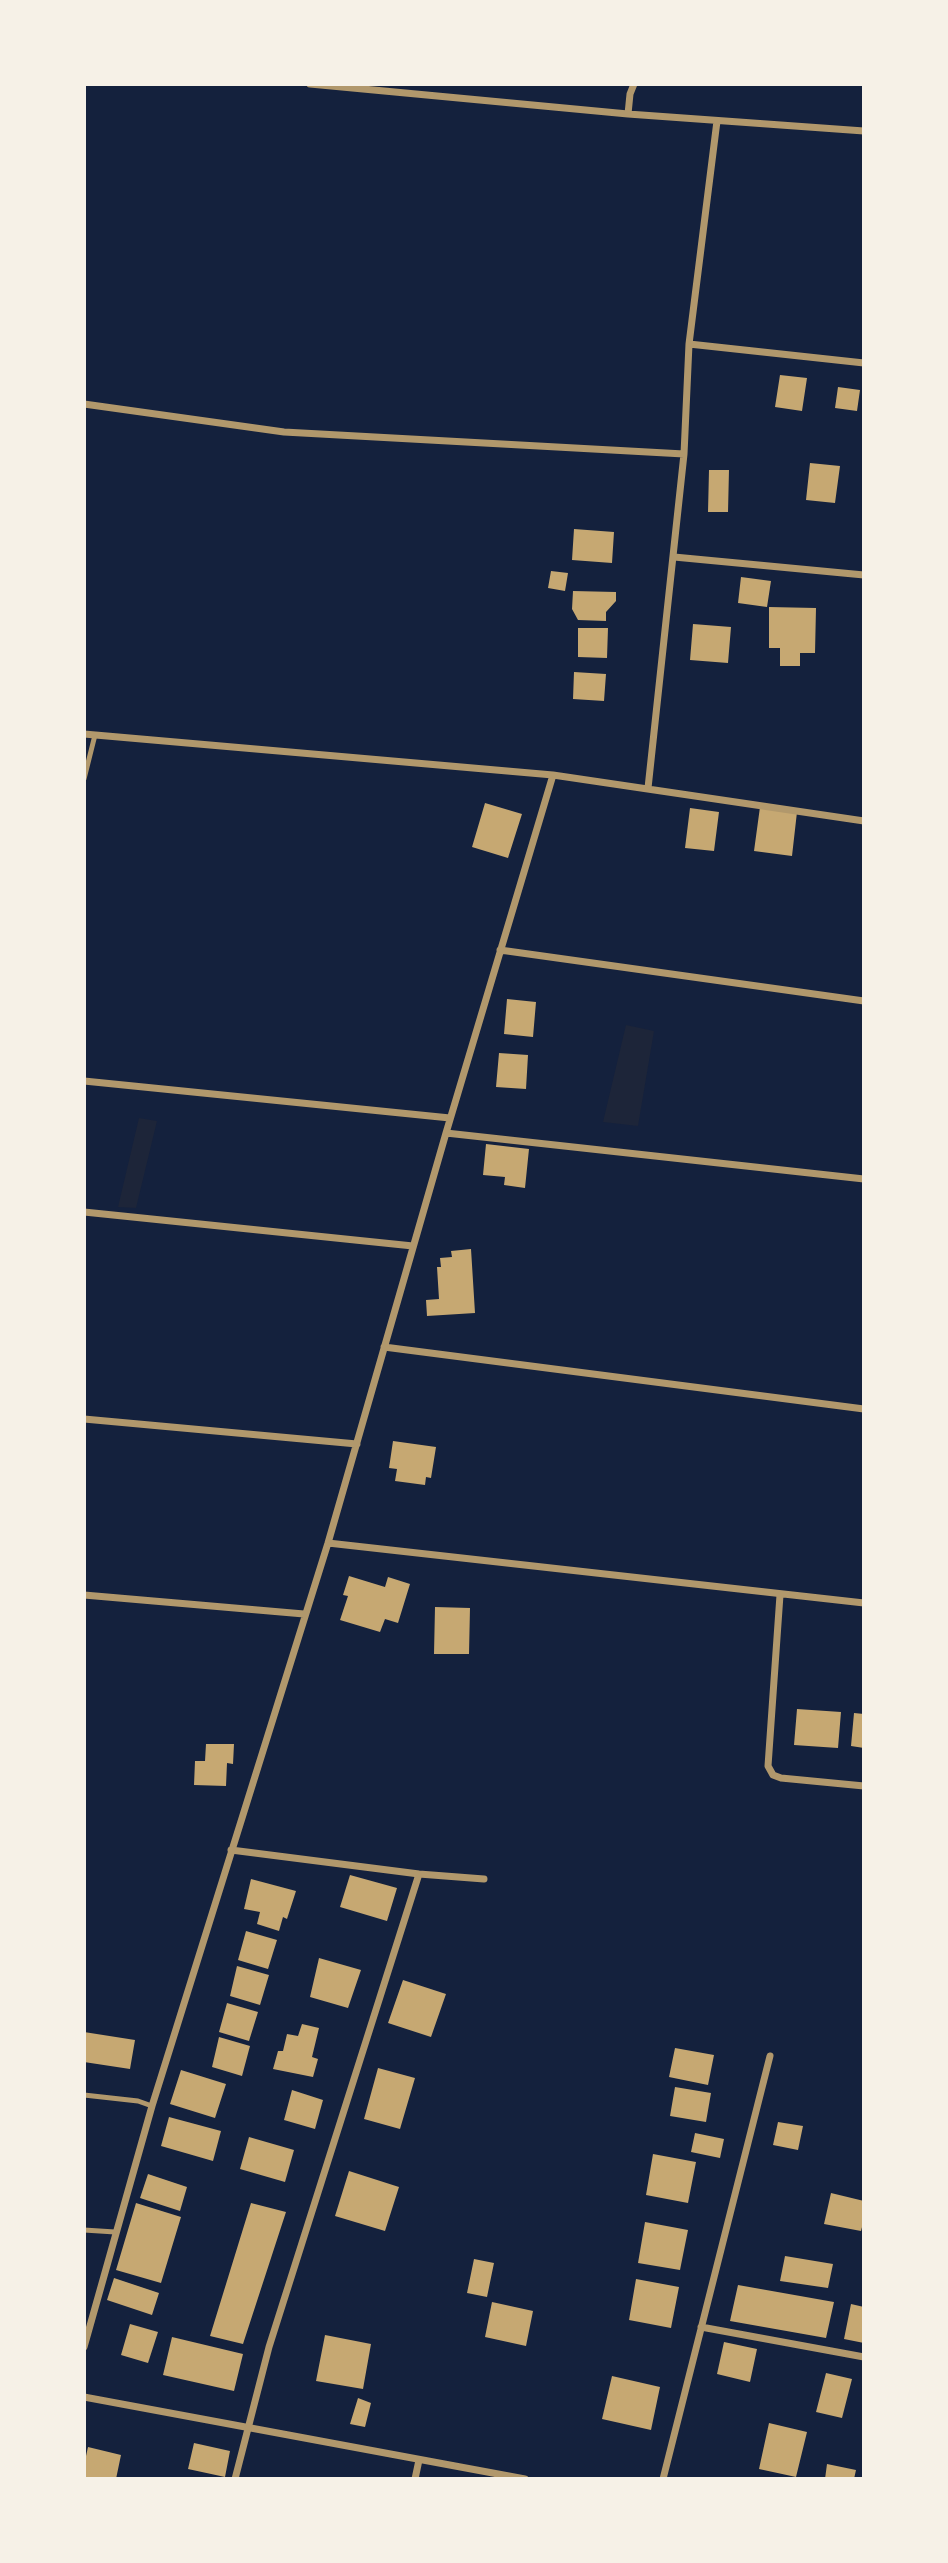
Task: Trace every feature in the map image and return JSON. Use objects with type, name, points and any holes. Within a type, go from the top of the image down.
[{"type":"street","points":[[310,84],[628,114],[864,131]]},
{"type":"street","points":[[628,114],[634,84]]},
{"type":"street","points":[[648,788],[684,454],[689,344],[717,121]]},
{"type":"street","points":[[689,344],[864,363]]},
{"type":"street","points":[[84,404],[284,432],[684,454]]},
{"type":"street","points":[[674,556],[864,575]]},
{"type":"street","points":[[84,734],[552,775],[864,821]]},
{"type":"street","points":[[84,2347],[152,2106],[328,1544],[552,775]]},
{"type":"street","points":[[500,950],[864,1001]]},
{"type":"street","points":[[84,1081],[450,1118]]},
{"type":"street","points":[[446,1133],[864,1179]]},
{"type":"street","points":[[84,1212],[413,1246]]},
{"type":"street","points":[[384,1347],[864,1409]]},
{"type":"street","points":[[84,1419],[357,1444]]},
{"type":"street","points":[[328,1544],[864,1603]]},
{"type":"street","points":[[84,1595],[304,1614]]},
{"type":"street","points":[[780,1595],[768,1766],[774,1775],[781,1778],[864,1786]]},
{"type":"street","points":[[231,1850],[419,1874],[484,1879]]},
{"type":"street","points":[[235,2479],[269,2347],[419,1874]]},
{"type":"street","points":[[663,2479],[770,2056]]},
{"type":"street","points":[[701,2327],[864,2357]]},
{"type":"street","points":[[84,2397],[525,2479]]},
{"type":"street","points":[[415,2479],[419,2460]]},
{"type":"lane","points":[[84,779],[95,735]]},
{"type":"lane","points":[[84,2095],[138,2101],[152,2106]]},
{"type":"lane","points":[[84,2230],[115,2232]]},
{"type":"shaded area","points":[[626,1025],[654,1031],[638,1126],[603,1122]]},
{"type":"shaded area","points":[[139,1118],[157,1121],[136,1208],[118,1207]]},
{"type":"building","points":[[780,375],[807,378],[802,411],[775,407]]},
{"type":"building","points":[[838,387],[860,390],[857,411],[835,408]]},
{"type":"building","points":[[810,463],[840,466],[835,503],[806,500]]},
{"type":"building","points":[[709,470],[729,470],[728,512],[708,512]]},
{"type":"building","points":[[574,529],[614,532],[612,563],[572,560]]},
{"type":"building","points":[[551,571],[568,573],[565,591],[548,588]]},
{"type":"building","points":[[741,577],[771,581],[767,607],[738,603]]},
{"type":"building","points":[[573,591],[616,592],[616,601],[606,612],[606,621],[578,620],[572,609]]},
{"type":"building","points":[[769,607],[816,608],[815,653],[800,653],[800,666],[780,666],[780,648],[769,648]]},
{"type":"building","points":[[693,624],[731,627],[728,663],[690,660]]},
{"type":"building","points":[[578,628],[608,628],[607,658],[578,657]]},
{"type":"building","points":[[574,672],[606,674],[604,701],[573,699]]},
{"type":"building","points":[[485,803],[522,814],[508,858],[472,847]]},
{"type":"building","points":[[760,807],[797,812],[792,856],[754,851]]},
{"type":"building","points":[[690,808],[719,812],[714,851],[685,848]]},
{"type":"building","points":[[507,999],[536,1002],[533,1037],[504,1034]]},
{"type":"building","points":[[499,1053],[528,1055],[526,1089],[496,1087]]},
{"type":"building","points":[[486,1144],[529,1149],[525,1188],[504,1185],[505,1177],[483,1175]]},
{"type":"building","points":[[471,1249],[475,1313],[427,1316],[426,1300],[439,1299],[437,1267],[441,1267],[440,1258],[452,1257],[451,1251]]},
{"type":"building","points":[[393,1441],[436,1447],[431,1478],[426,1477],[425,1485],[395,1481],[397,1469],[389,1468]]},
{"type":"building","points":[[349,1576],[385,1587],[388,1577],[410,1584],[398,1623],[385,1619],[380,1632],[340,1620],[348,1596],[343,1595]]},
{"type":"building","points":[[435,1607],[470,1608],[469,1654],[434,1654]]},
{"type":"building","points":[[797,1709],[841,1712],[838,1748],[794,1745]]},
{"type":"building","points":[[854,1713],[864,1714],[864,1748],[851,1746]]},
{"type":"building","points":[[206,1744],[234,1744],[233,1764],[227,1763],[226,1786],[194,1785],[195,1761],[205,1761]]},
{"type":"building","points":[[350,1875],[397,1888],[387,1921],[340,1907]]},
{"type":"building","points":[[251,1879],[296,1891],[287,1919],[283,1917],[279,1931],[257,1924],[260,1912],[244,1909]]},
{"type":"building","points":[[246,1931],[277,1940],[268,1969],[238,1960]]},
{"type":"building","points":[[319,1958],[361,1970],[348,2008],[310,1997]]},
{"type":"building","points":[[237,1966],[269,1975],[260,2005],[230,1996]]},
{"type":"building","points":[[403,1980],[446,1994],[431,2037],[388,2023]]},
{"type":"building","points":[[227,2003],[258,2012],[249,2041],[219,2032]]},
{"type":"building","points":[[302,2024],[319,2028],[312,2057],[318,2059],[313,2077],[273,2069],[278,2051],[283,2051],[287,2034],[298,2036]]},
{"type":"building","points":[[84,2032],[135,2040],[130,2069],[84,2062]]},
{"type":"building","points":[[219,2037],[250,2046],[242,2076],[212,2067]]},
{"type":"building","points":[[675,2048],[714,2055],[708,2085],[669,2077]]},
{"type":"building","points":[[378,2068],[415,2078],[400,2129],[364,2119]]},
{"type":"building","points":[[181,2070],[226,2084],[215,2118],[170,2104]]},
{"type":"building","points":[[675,2087],[711,2093],[706,2122],[670,2116]]},
{"type":"building","points":[[292,2090],[323,2100],[315,2129],[284,2120]]},
{"type":"building","points":[[169,2117],[221,2131],[213,2161],[161,2146]]},
{"type":"building","points":[[778,2122],[803,2126],[798,2150],[773,2145]]},
{"type":"building","points":[[695,2133],[724,2139],[720,2158],[691,2152]]},
{"type":"building","points":[[249,2137],[294,2150],[285,2182],[240,2169]]},
{"type":"building","points":[[653,2154],[696,2162],[688,2203],[646,2195]]},
{"type":"building","points":[[349,2171],[399,2187],[385,2231],[335,2216]]},
{"type":"building","points":[[148,2174],[187,2187],[180,2211],[140,2198]]},
{"type":"building","points":[[831,2193],[864,2201],[861,2231],[824,2224]]},
{"type":"building","points":[[136,2203],[181,2217],[161,2283],[116,2270]]},
{"type":"building","points":[[251,2203],[286,2212],[243,2344],[210,2336]]},
{"type":"building","points":[[645,2222],[688,2230],[680,2270],[638,2263]]},
{"type":"building","points":[[785,2256],[833,2264],[828,2288],[780,2281]]},
{"type":"building","points":[[474,2259],[494,2263],[487,2297],[467,2293]]},
{"type":"building","points":[[114,2278],[159,2293],[152,2315],[107,2300]]},
{"type":"building","points":[[636,2279],[679,2287],[671,2328],[629,2320]]},
{"type":"building","points":[[738,2285],[834,2302],[826,2338],[730,2321]]},
{"type":"building","points":[[492,2302],[533,2311],[526,2346],[485,2337]]},
{"type":"building","points":[[851,2304],[864,2307],[864,2343],[844,2339]]},
{"type":"building","points":[[130,2324],[158,2332],[148,2363],[121,2355]]},
{"type":"building","points":[[325,2335],[371,2344],[363,2389],[316,2381]]},
{"type":"building","points":[[172,2337],[243,2354],[234,2391],[163,2375]]},
{"type":"building","points":[[724,2342],[757,2349],[750,2382],[717,2374]]},
{"type":"building","points":[[826,2373],[852,2379],[842,2418],[816,2412]]},
{"type":"building","points":[[612,2376],[660,2387],[651,2430],[602,2419]]},
{"type":"building","points":[[358,2398],[371,2403],[365,2427],[350,2424]]},
{"type":"building","points":[[769,2423],[807,2432],[796,2477],[759,2469]]},
{"type":"building","points":[[194,2443],[230,2451],[225,2477],[188,2469]]},
{"type":"building","points":[[88,2447],[121,2455],[116,2479],[84,2479]]},
{"type":"building","points":[[827,2464],[856,2470],[854,2479],[825,2479]]}]
